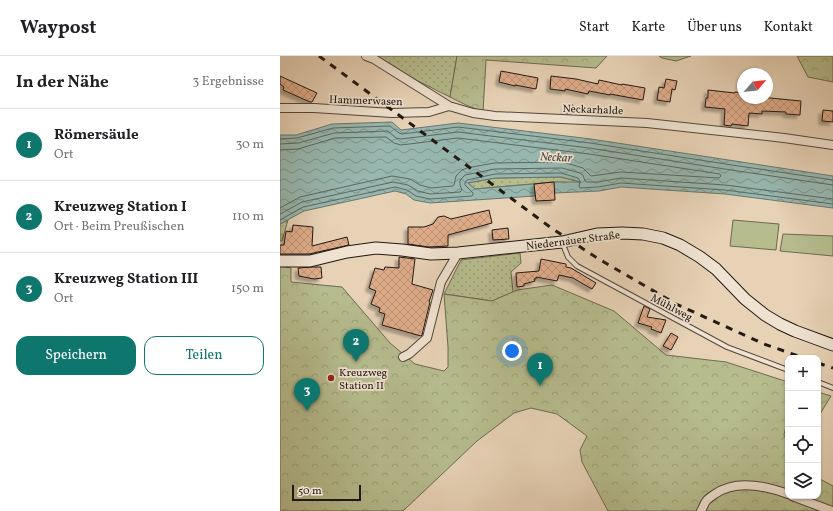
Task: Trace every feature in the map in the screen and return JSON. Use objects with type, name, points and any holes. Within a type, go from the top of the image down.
[{"type":"main road","name":"Niedernauer Straße","points":[[280,261],[310,261],[347,252],[376,248],[431,254],[458,254],[562,242],[597,234],[643,234],[663,238],[680,245],[716,269],[746,299],[765,315],[795,331],[833,345]]},
{"type":"street","name":"Neckarhalde","points":[[366,56],[374,59],[449,106],[474,113],[496,116],[647,123],[784,138],[833,146]]},
{"type":"street","name":"Hammerwasen","points":[[280,108],[314,108],[392,113],[429,112],[449,106]]},
{"type":"street","points":[[403,357],[409,354],[428,338],[441,282],[458,254]]},
{"type":"street","points":[[701,511],[707,500],[719,491],[732,486],[749,485],[785,493]]},
{"type":"street","points":[[800,499],[832,511]]},
{"type":"lane","name":"Mühlweg","points":[[562,242],[568,257],[577,266],[727,346],[785,369]]},
{"type":"lane","points":[[821,383],[833,388]]},
{"type":"green space","points":[[375,56],[457,56],[450,97],[410,77]]},
{"type":"green space","points":[[457,56],[607,56],[596,68],[486,60],[483,112],[450,97]]},
{"type":"green space","points":[[659,56],[691,56],[676,61]]},
{"type":"green space","points":[[797,56],[833,56],[833,82],[808,77]]},
{"type":"green space","points":[[561,177],[583,183],[554,182],[475,189],[468,183],[495,178]]},
{"type":"green space","points":[[288,220],[282,241],[280,241],[280,224]]},
{"type":"green space","points":[[733,220],[779,224],[776,250],[730,246]]},
{"type":"green space","points":[[783,234],[833,236],[833,256],[780,251]]},
{"type":"green space","points":[[520,253],[521,263],[511,272],[513,292],[492,301],[444,294],[461,260]]},
{"type":"green space","points":[[280,266],[291,268],[291,282],[342,287],[390,343],[415,364],[444,371],[448,367],[448,347],[444,294],[492,301],[517,290],[552,285],[614,311],[666,355],[726,362],[785,381],[785,499],[821,499],[821,480],[833,486],[833,511],[608,511],[582,462],[580,450],[587,436],[557,414],[531,408],[514,413],[477,441],[403,511],[280,511]]},
{"type":"green space","points":[[821,393],[831,396],[821,412]]},
{"type":"water","name":"Neckar","points":[[392,122],[401,130],[458,123],[591,139],[833,176],[833,208],[725,194],[621,187],[599,191],[555,193],[554,182],[581,182],[561,177],[495,178],[468,183],[475,189],[534,184],[535,196],[430,203],[414,200],[406,194],[395,191],[304,211],[280,224],[280,135],[296,135],[332,124]]},
{"type":"building","points":[[501,71],[538,78],[536,89],[499,82]]},
{"type":"building","points":[[280,76],[317,93],[312,102],[283,90],[284,87],[280,84]]},
{"type":"building","points":[[551,76],[576,79],[598,84],[599,80],[645,88],[643,100],[589,91],[588,94],[565,89],[565,91],[550,89]]},
{"type":"building","points":[[666,79],[677,81],[675,90],[672,89],[670,102],[657,100],[659,87],[664,88]]},
{"type":"building","points":[[708,90],[737,92],[737,104],[773,104],[773,98],[801,101],[800,115],[786,114],[786,112],[762,111],[762,114],[749,113],[748,126],[732,124],[731,126],[724,125],[725,109],[705,107],[706,98],[708,98]]},
{"type":"building","points":[[566,105],[573,105],[573,113],[565,113]]},
{"type":"building","points":[[823,110],[833,111],[833,122],[822,121]]},
{"type":"building","points":[[554,182],[555,200],[536,201],[534,184]]},
{"type":"building","points":[[489,210],[492,223],[448,235],[448,246],[429,247],[408,244],[408,227],[424,227],[433,224],[438,217],[444,216],[451,219]]},
{"type":"building","points":[[293,225],[313,227],[312,246],[347,237],[349,245],[309,254],[280,254],[280,245],[284,245],[286,231],[292,232]]},
{"type":"building","points":[[508,228],[509,239],[493,240],[492,230]]},
{"type":"building","points":[[399,257],[415,259],[412,284],[433,290],[421,336],[382,325],[385,314],[379,312],[380,308],[371,304],[376,291],[369,288],[375,268],[384,270],[385,267],[399,268]]},
{"type":"building","points":[[541,259],[566,264],[566,267],[571,268],[596,283],[592,289],[573,278],[559,275],[557,281],[536,277],[536,279],[534,279],[535,281],[524,284],[524,286],[517,287],[516,273],[539,271]]},
{"type":"building","points":[[321,267],[322,278],[314,279],[299,276],[298,268]]},
{"type":"building","points":[[644,306],[650,309],[647,317],[666,320],[661,333],[651,329],[652,327],[638,323]]},
{"type":"building","points":[[671,333],[678,337],[671,350],[663,346]]},
{"type":"railway","points":[[319,56],[550,227],[597,258],[676,304],[764,344],[795,355]]},
{"type":"railway","points":[[821,364],[833,368]]},
{"type":"place","name":"Kreuzweg Station I","points":[[356,362]]},
{"type":"place","name":"Kreuzweg Station II","points":[[331,378]]},
{"type":"place","name":"Römersäule","points":[[540,386]]},
{"type":"place","name":"Kreuzweg Station III","points":[[307,411]]}]
